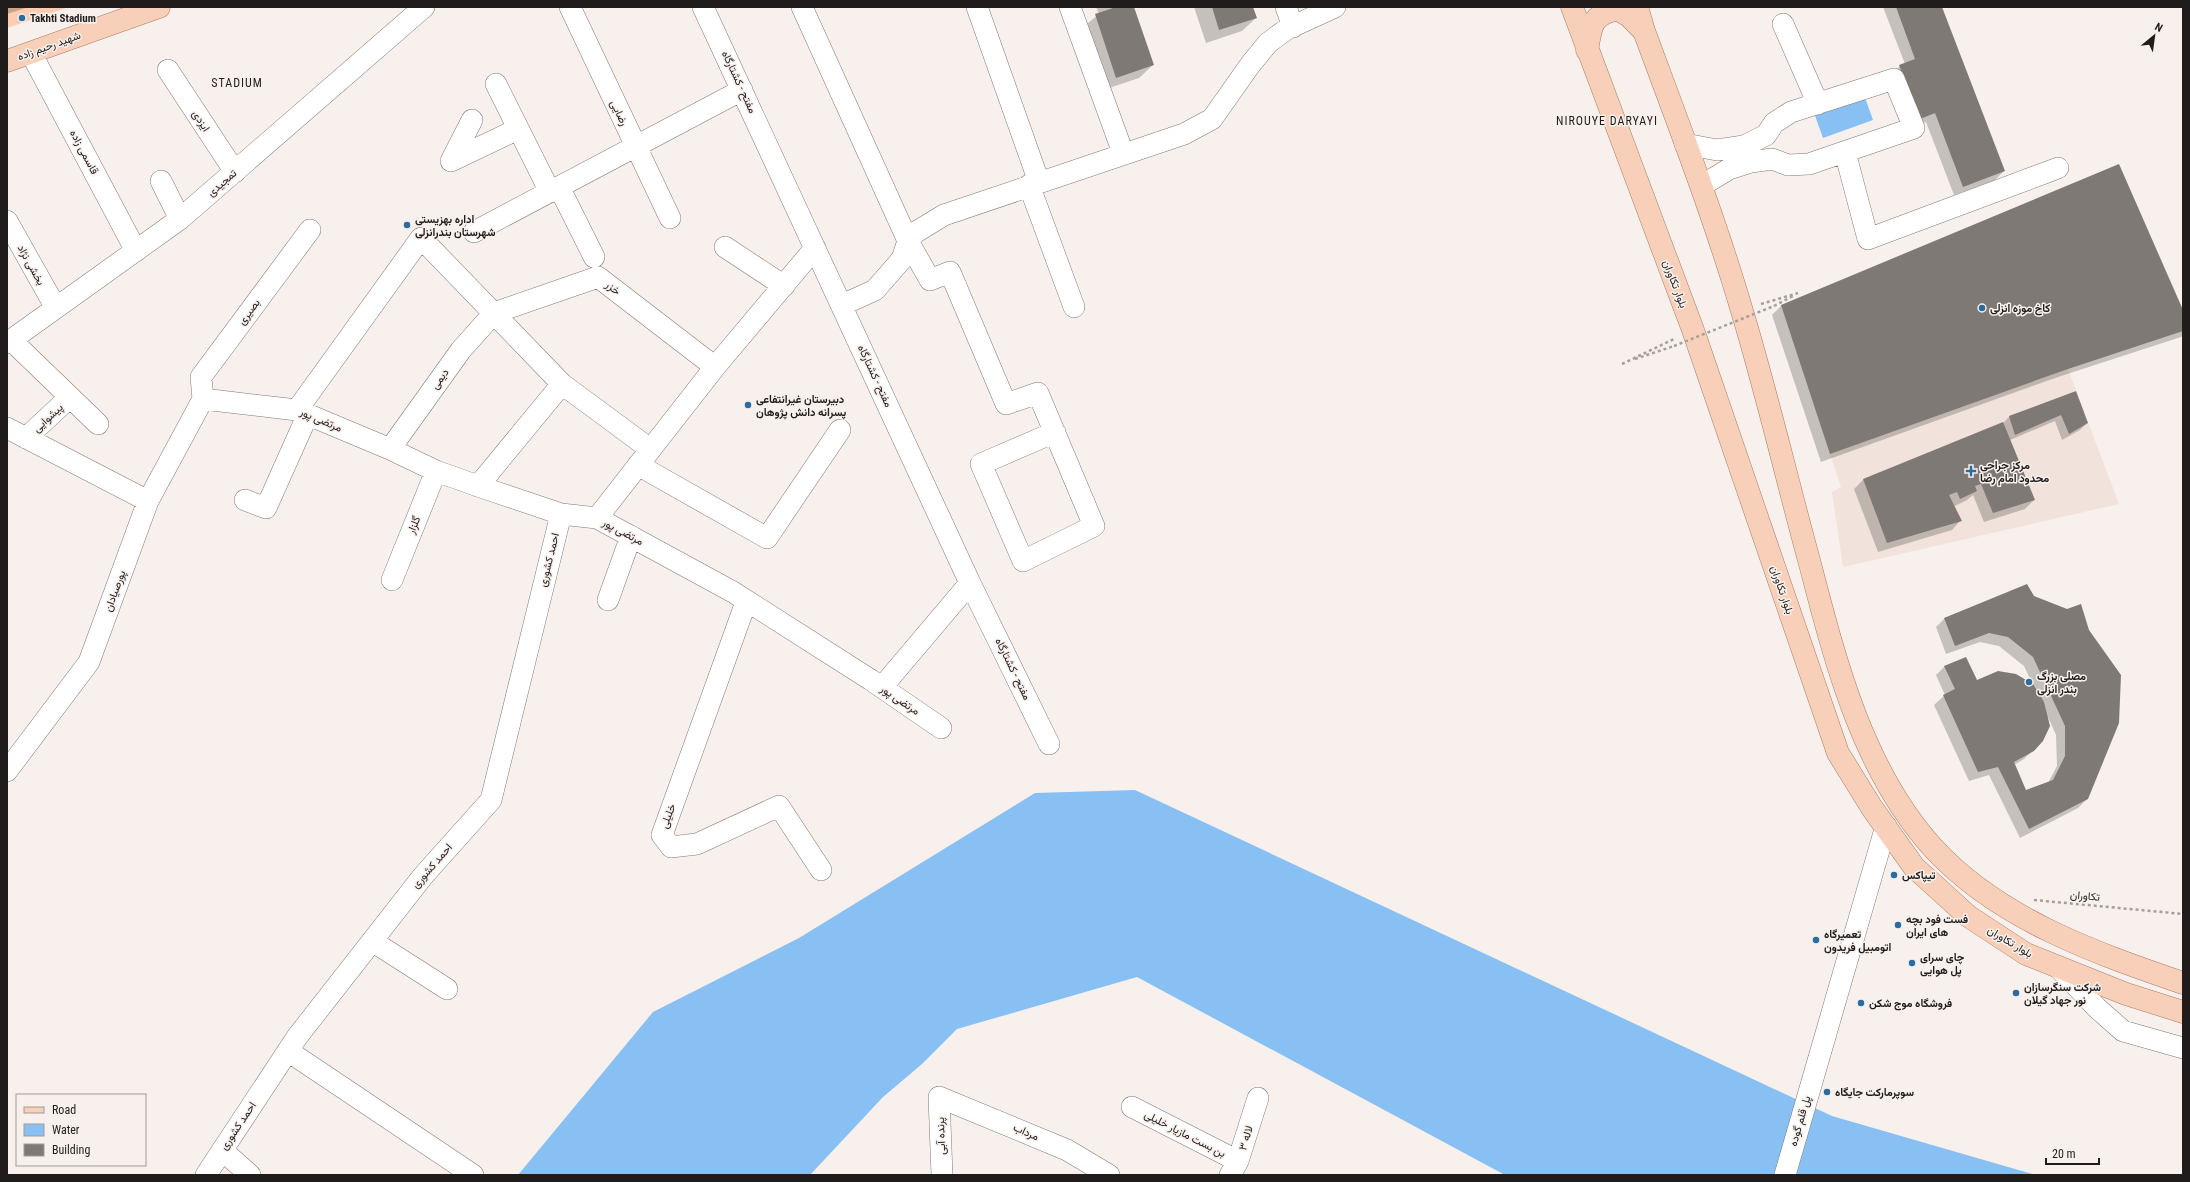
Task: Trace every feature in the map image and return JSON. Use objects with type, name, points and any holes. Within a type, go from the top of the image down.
[{"type":"main road","name":"شهید رحیم زاده","points":[[7,62],[159,7]]},
{"type":"main road","name":"بلوار تکاوران","points":[[1572,7],[1587,51],[1693,330],[1838,753],[1872,808],[1914,867],[1968,916],[2026,954],[2126,994],[2183,1012]]},
{"type":"main road","points":[[1637,7],[1701,186],[1742,310],[1833,652],[1865,741],[1893,795],[1934,849],[1986,895],[2040,926],[2133,966],[2183,983]]},
{"type":"main road","points":[[1587,51],[1593,21],[1603,12],[1617,9],[1629,16],[1644,30]]},
{"type":"street","name":"تمجیدی","points":[[9,342],[180,219],[424,7]]},
{"type":"street","name":"رضایی","points":[[570,7],[670,218]]},
{"type":"street","name":"مفتح - کشتارگاه","points":[[703,7],[970,583],[1049,744]]},
{"type":"street","points":[[802,7],[908,241],[930,280],[950,272],[1006,404],[1038,393],[1055,432],[1094,526],[1023,562],[981,464],[1055,432]]},
{"type":"street","points":[[977,7],[1074,307]]},
{"type":"street","points":[[1070,7],[1123,154]]},
{"type":"street","points":[[1286,7],[1292,27]]},
{"type":"street","points":[[842,305],[875,290],[902,259],[908,241],[916,232],[944,215],[1034,183],[1184,134],[1212,118],[1250,65],[1268,43],[1292,27],[1336,7]]},
{"type":"street","points":[[1783,24],[1818,104]]},
{"type":"street","name":"قاسمی زاده","points":[[31,53],[136,251]]},
{"type":"street","name":"ایزدی","points":[[168,70],[235,172]]},
{"type":"street","points":[[1685,144],[1717,150],[1744,146],[1766,135],[1774,123],[1791,112],[1894,79],[1914,128],[1809,164],[1788,165],[1772,159],[1751,162],[1728,169],[1701,186]]},
{"type":"street","points":[[496,84],[518,129],[594,257]]},
{"type":"street","points":[[474,232],[742,90]]},
{"type":"street","points":[[472,120],[451,162],[518,129]]},
{"type":"street","points":[[1845,152],[1868,239],[2058,168]]},
{"type":"street","points":[[161,181],[180,219]]},
{"type":"street","name":"بخشی نژاد","points":[[7,221],[56,308]]},
{"type":"street","name":"بصیری","points":[[203,399],[201,377],[310,230]]},
{"type":"street","points":[[245,500],[266,508],[302,412],[421,238],[562,384],[644,457],[767,538],[840,430]]},
{"type":"street","points":[[725,247],[784,286]]},
{"type":"street","points":[[597,518],[715,367],[815,248]]},
{"type":"street","name":"خزر","points":[[494,313],[598,276],[715,367]]},
{"type":"street","name":"دیمی","points":[[390,449],[462,350],[494,313]]},
{"type":"street","points":[[9,342],[98,424]]},
{"type":"street","points":[[478,486],[562,384]]},
{"type":"street","name":"پیشوایی","points":[[13,437],[70,397]]},
{"type":"street","name":"مرتضی پور","points":[[203,399],[302,412],[390,449],[436,471],[560,514],[597,518],[733,592],[746,602],[882,687],[941,728]]},
{"type":"street","name":"پورصیادان","points":[[7,771],[88,662],[148,501],[203,399]]},
{"type":"street","points":[[13,437],[148,501]]},
{"type":"street","name":"گلزار","points":[[392,580],[436,471]]},
{"type":"street","name":"احمد کشوری","points":[[206,1175],[288,1051],[372,940],[423,876],[491,800],[560,514]]},
{"type":"street","points":[[608,600],[631,536]]},
{"type":"street","points":[[882,687],[970,583]]},
{"type":"street","name":"خلیلی","points":[[746,602],[662,835],[671,847],[697,844],[779,806],[821,870]]},
{"type":"street","name":"پل قلم گوده","points":[[1785,1175],[1815,1067],[1886,826]]},
{"type":"street","points":[[372,940],[447,989]]},
{"type":"street","points":[[2057,966],[2096,1008],[2123,1030],[2183,1048]]},
{"type":"street","points":[[288,1051],[473,1175]]},
{"type":"street","name":"پرنده آبی","points":[[939,1097],[942,1175]]},
{"type":"street","name":"مرداب","points":[[939,1097],[1067,1150],[1109,1175]]},
{"type":"street","name":"لاله ۳","points":[[1234,1168],[1258,1098]]},
{"type":"street","name":"بن بست مازیار خلیلی","points":[[1132,1107],[1234,1168]]},
{"type":"street","points":[[222,1150],[250,1175]]},
{"type":"path","points":[[1693,330],[1622,364],[1674,346],[1774,306],[1798,293],[1742,310]]},
{"type":"path","name":"تکاوران","points":[[2033,900],[2183,914]]},
{"type":"shaded area","name":"Takhti Stadium","points":[[7,7],[69,7],[7,28]]},
{"type":"shaded area","name":"مرکز جراحی محدود امام رضا","points":[[2068,369],[2119,504],[1843,567],[1832,492],[1841,487],[1830,454]]},
{"type":"water","points":[[1864,95],[1873,120],[1823,138],[1814,113]]},
{"type":"water","points":[[1135,790],[1832,1116],[2036,1175],[1505,1175],[1137,977],[957,1029],[922,1064],[883,1097],[810,1175],[518,1175],[653,1012],[799,938],[1035,793]]},
{"type":"building","points":[[1116,7],[1134,7],[1154,65],[1116,78],[1095,14]]},
{"type":"building","points":[[1212,7],[1253,7],[1257,18],[1219,30]]},
{"type":"building","points":[[1896,7],[1942,7],[2005,171],[1963,187],[1935,113],[1920,119],[1899,65],[1915,59]]},
{"type":"building","name":"کاخ موزه انزلی","points":[[2119,164],[2183,310],[2183,331],[2068,369],[1830,454],[1781,305]]},
{"type":"building","points":[[2076,391],[2088,423],[2069,434],[2061,415],[2015,435],[2009,416]]},
{"type":"building","points":[[2003,422],[2035,500],[1993,513],[1981,484],[1975,486],[1977,491],[1960,499],[1957,492],[1949,495],[1962,521],[1887,543],[1863,479]]},
{"type":"building","points":[[2027,584],[2034,596],[2067,609],[2081,604],[2089,630],[2121,675],[2119,723],[2088,799],[2029,829],[1998,767],[1978,772],[1943,695],[1955,689],[1944,666],[1966,657],[1977,680],[1998,671],[2016,674],[2033,684],[2044,702],[2050,726],[2043,741],[2034,751],[2014,762],[2026,790],[2053,780],[2065,756],[2065,726],[2033,657],[2008,637],[1989,633],[1955,646],[1944,618]]},
{"type":"place","name":"Takhti Stadium","points":[[22,18]]},
{"type":"place","name":"اداره بهزیستی شهرستان بندرانزلی","points":[[407,225]]},
{"type":"place","name":"کاخ موزه انزلی","points":[[1982,308]]},
{"type":"place","name":"دبیرستان غیرانتفاعی پسرانه دانش پژوهان","points":[[748,405]]},
{"type":"place","name":"مرکز جراحی محدود امام رضا","points":[[1971,471]]},
{"type":"place","name":"مصلی بزرگ بندر انزلی","points":[[2029,682]]},
{"type":"place","name":"تیپاکس","points":[[1894,875]]},
{"type":"place","name":"فست فود بچه های ایران","points":[[1898,925]]},
{"type":"place","name":"تعمیرگاه اتومبیل فریدون","points":[[1816,940]]},
{"type":"place","name":"چای سرای پل هوایی","points":[[1912,963]]},
{"type":"place","name":"شرکت سنگرسازان نور جهاد گیلان","points":[[2016,993]]},
{"type":"place","name":"فروشگاه موج شکن","points":[[1861,1003]]},
{"type":"place","name":"سوپرمارکت جایگاه","points":[[1827,1092]]},
{"type":"district","name":"STADIUM","points":[[237,83]]},
{"type":"district","name":"NIROUYE DARYAYI","points":[[1607,121]]}]
